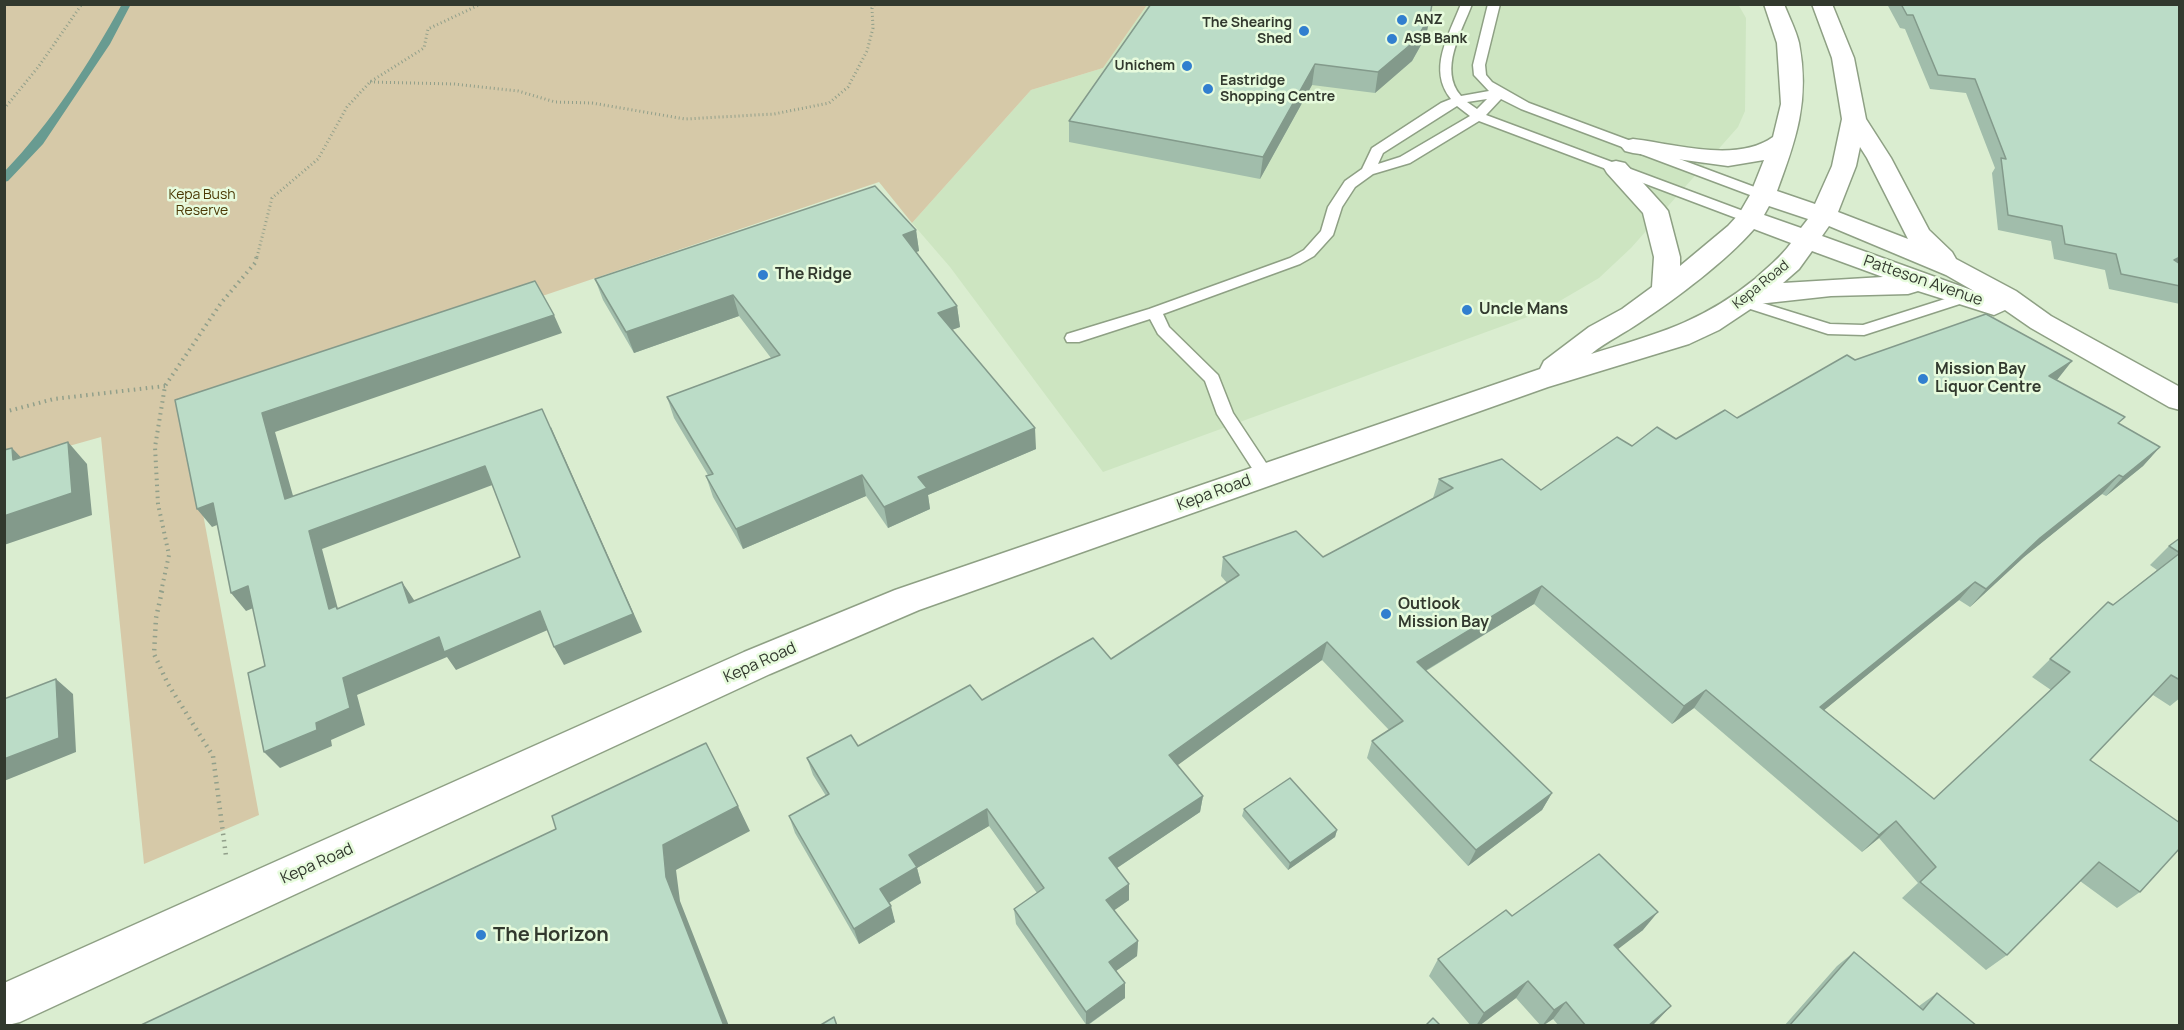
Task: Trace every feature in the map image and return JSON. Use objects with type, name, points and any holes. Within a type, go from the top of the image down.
[{"type":"main road","name":"Kepa Road","points":[[1538,380],[1599,333],[1632,315],[1665,292],[1734,235],[1764,195],[1785,140],[1792,104],[1788,43],[1774,4]]},
{"type":"main road","name":"Kepa Road","points":[[4,1006],[757,663],[907,600],[1538,380],[1678,337],[1709,324],[1747,299],[1790,263],[1823,216],[1844,166],[1854,119],[1843,58],[1822,4]]},
{"type":"main road","points":[[1854,119],[1879,158],[1918,234],[1956,269]]},
{"type":"main road","points":[[1633,146],[1728,159],[1768,152],[1785,140]]},
{"type":"main road","points":[[1616,168],[1655,211],[1667,257],[1665,292]]},
{"type":"main road","name":"Patteson Avenue","points":[[1764,195],[1905,246],[1956,269],[2006,297],[2041,322],[2180,400]]},
{"type":"main road","name":"Patteson Avenue","points":[[1749,218],[1934,287],[2041,322]]},
{"type":"main road","points":[[1747,299],[1840,285],[1934,287]]},
{"type":"lane","points":[[1467,4],[1446,65],[1445,81],[1457,99],[1478,116],[1749,218]]},
{"type":"lane","points":[[1494,4],[1492,23],[1478,61],[1479,73],[1486,84],[1498,94],[1764,195]]},
{"type":"lane","points":[[1368,171],[1377,150],[1457,99],[1498,94]]},
{"type":"lane","points":[[1073,338],[1154,312],[1295,261],[1309,253],[1328,232],[1335,207],[1350,184],[1368,171],[1406,160],[1478,116],[1498,94]]},
{"type":"lane","points":[[1747,299],[1828,329],[1844,331],[1864,330],[1967,297]]},
{"type":"lane","points":[[1154,312],[1163,330],[1212,379],[1225,414],[1265,475]]},
{"type":"path","points":[[4,109],[39,66],[82,4]]},
{"type":"path","points":[[227,861],[213,756],[168,684],[154,654],[156,618],[169,555],[158,504],[155,447],[165,386],[221,303],[255,263],[272,198],[318,159],[347,107],[370,82],[424,48],[428,29],[481,4]]},
{"type":"path","points":[[370,82],[454,84],[518,91],[555,102],[592,103],[685,119],[774,114],[829,103],[848,87],[867,51],[873,28],[872,8],[875,4]]},
{"type":"path","points":[[4,412],[54,399],[165,386]]},
{"type":"shaded area","name":"Eastridge Shopping Centre","points":[[1738,4],[1746,18],[1745,111],[1738,127],[1631,248],[1599,278],[1541,312],[1103,472],[950,267],[912,223],[1031,90],[1103,68],[1147,5]]},
{"type":"green space","name":"Kepa Bush Reserve","points":[[5,5],[1147,5],[1103,68],[1031,90],[912,223],[879,182],[185,417],[259,815],[144,864],[101,437],[5,464]]},
{"type":"building","name":"Eastridge Shopping Centre","points":[[1151,4],[1432,4],[1430,16],[1416,40],[1378,72],[1315,64],[1263,157],[1069,121]]},
{"type":"building","points":[[1901,4],[2180,4],[2180,257],[2174,260],[2180,264],[2180,286],[2121,274],[2116,254],[2065,244],[2062,226],[2008,215],[2001,158],[2006,159],[1975,79],[1938,75],[1913,15],[1907,15]]},
{"type":"building","points":[[875,186],[916,230],[903,235],[957,306],[938,313],[1035,428],[918,477],[927,488],[884,507],[862,475],[736,529],[706,476],[713,474],[667,397],[780,355],[733,295],[626,332],[595,279]]},
{"type":"building","points":[[535,281],[554,315],[262,413],[285,499],[542,409],[633,614],[554,647],[540,611],[444,652],[439,637],[343,678],[350,708],[316,723],[317,730],[264,752],[248,673],[265,666],[248,586],[231,593],[213,503],[197,509],[175,400]],"holes":[[[485,466],[520,557],[409,603],[402,582],[337,609],[336,606],[329,609],[309,531]]]},
{"type":"building","points":[[1986,314],[2072,361],[2049,376],[2125,417],[2118,423],[2160,447],[2123,477],[2119,475],[2040,538],[1986,589],[1975,582],[1820,707],[1934,799],[2070,672],[2050,659],[2108,602],[2113,605],[2180,553],[2180,680],[2171,675],[2090,760],[2180,823],[2180,848],[2140,892],[2099,862],[2007,955],[1920,882],[1936,867],[1896,821],[1879,835],[1706,690],[1684,706],[1542,586],[1417,662],[1552,793],[1476,850],[1372,741],[1403,721],[1327,642],[1169,755],[1203,796],[1109,858],[1129,884],[1106,900],[1138,941],[1109,962],[1125,983],[1086,1012],[1014,909],[1044,888],[987,809],[909,855],[917,867],[880,889],[891,906],[854,929],[789,816],[829,794],[807,758],[851,735],[858,746],[970,685],[982,700],[1093,638],[1111,659],[1239,575],[1223,557],[1296,531],[1323,557],[1453,488],[1439,479],[1502,459],[1541,490],[1617,437],[1632,446],[1657,427],[1676,439],[1725,410],[1737,418],[1847,355],[1855,360]]},
{"type":"building","points":[[68,442],[72,493],[4,516],[4,450],[12,448],[13,460]]},
{"type":"building","points":[[2180,538],[2180,553],[2169,546]]},
{"type":"building","points":[[56,679],[59,738],[4,759],[4,699]]},
{"type":"building","points":[[706,743],[738,806],[663,845],[666,877],[724,1026],[139,1026],[556,829],[552,816]]},
{"type":"building","points":[[1290,778],[1337,830],[1290,863],[1244,809]]},
{"type":"building","points":[[1599,854],[1658,912],[1614,945],[1671,1006],[1648,1026],[1586,1026],[1566,1002],[1554,1010],[1528,981],[1484,1013],[1438,959],[1506,910],[1512,916]]},
{"type":"building","points":[[1854,952],[1923,1010],[1937,993],[1977,1026],[1789,1026]]},
{"type":"building","points":[[834,1017],[837,1026],[819,1026]]},
{"type":"building","points":[[1433,1018],[1441,1026],[1425,1026]]},
{"type":"waterway","points":[[4,179],[39,142],[105,44],[127,4]]},
{"type":"place","name":"ANZ","points":[[1402,20]]},
{"type":"place","name":"The Shearing Shed","points":[[1304,31]]},
{"type":"place","name":"ASB Bank","points":[[1392,39]]},
{"type":"place","name":"Unichem","points":[[1187,66]]},
{"type":"place","name":"Eastridge Shopping Centre","points":[[1208,89]]},
{"type":"place","name":"The Ridge","points":[[763,275]]},
{"type":"place","name":"Uncle Mans","points":[[1467,310]]},
{"type":"place","name":"Mission Bay Liquor Centre","points":[[1923,379]]},
{"type":"place","name":"Outlook Mission Bay","points":[[1386,614]]},
{"type":"place","name":"The Horizon","points":[[481,935]]}]
